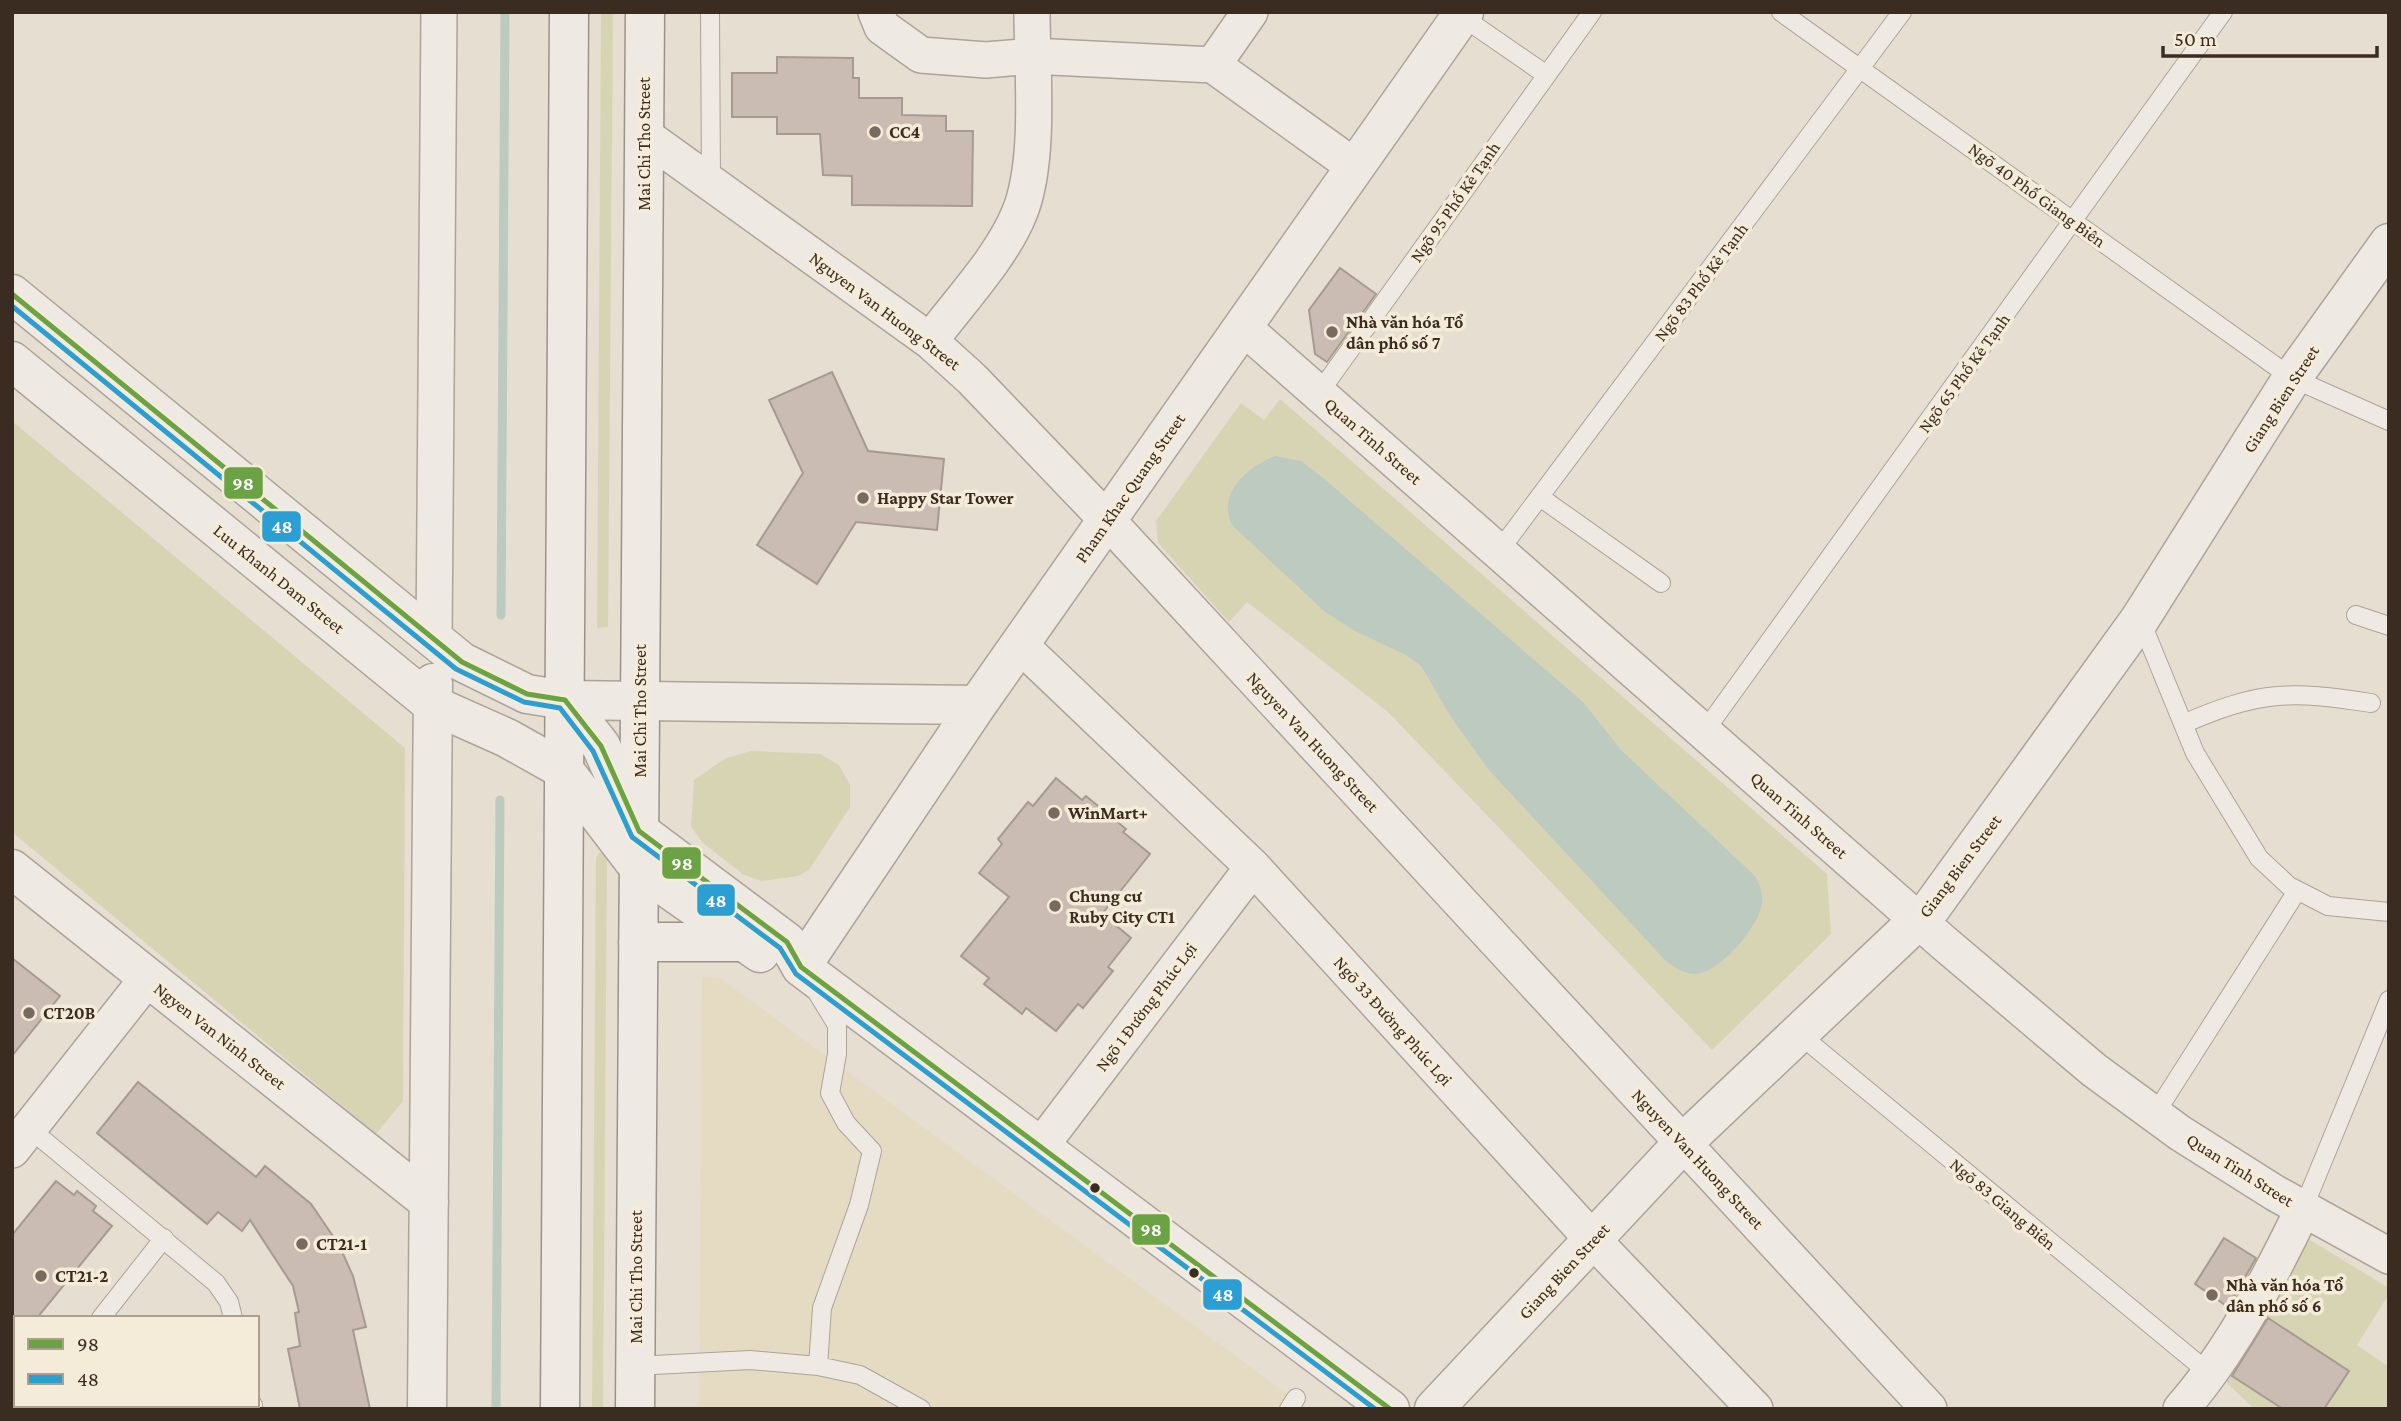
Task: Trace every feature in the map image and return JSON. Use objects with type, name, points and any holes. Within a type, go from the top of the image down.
[{"type":"street","points":[[427,1409],[439,12]]},
{"type":"street","points":[[560,1409],[569,12]]},
{"type":"street","name":"Mai Chi Tho Street","points":[[635,1409],[645,12]]},
{"type":"street","points":[[876,12],[882,27],[921,55],[986,60],[1032,56],[1213,65],[1355,167]]},
{"type":"street","points":[[930,341],[1002,243],[1019,214],[1031,167],[1032,12]]},
{"type":"street","points":[[1213,65],[1250,12]]},
{"type":"street","name":"Pham Khac Quang Street","points":[[801,967],[977,705],[1463,14]]},
{"type":"street","name":"Nguyen Van Huong Street","points":[[644,135],[930,341],[972,379],[1108,521],[1929,1409]]},
{"type":"street","name":"Giang Bien Street","points":[[1434,1409],[1683,1143],[1919,920],[2140,619],[2292,378],[2389,243]]},
{"type":"street","points":[[12,294],[462,662],[485,676],[527,694],[565,700],[977,705]]},
{"type":"street","name":"Quan Tinh Street","points":[[1244,327],[1919,920],[2094,1070],[2155,1114],[2303,1209],[2389,1256]]},
{"type":"street","name":"Luu Khanh Dam Street","points":[[12,360],[433,705],[507,737],[564,770]]},
{"type":"street","name":"Ngõ 33 Đường Phúc Lợi","points":[[1020,645],[1253,867],[1593,1240],[1755,1409]]},
{"type":"street","points":[[565,700],[601,746],[639,831],[787,942],[801,967],[1390,1409]]},
{"type":"street","points":[[564,770],[601,746],[640,701]]},
{"type":"street","points":[[564,770],[639,868],[771,961],[801,967]]},
{"type":"street","name":"Ngõ 1 Đường Phúc Lợi","points":[[1040,1147],[1253,867]]},
{"type":"street","name":"Ngyen Van Ninh Street","points":[[12,869],[429,1202]]},
{"type":"street","points":[[638,942],[743,942]]},
{"type":"street","points":[[21,1139],[148,979]]},
{"type":"street","points":[[2180,1409],[2209,1373],[2303,1209]]},
{"type":"lane","points":[[710,12],[711,183]]},
{"type":"lane","name":"Ngõ 95 Phố Kẻ Tạnh","points":[[1319,393],[1592,12]]},
{"type":"lane","name":"Ngõ 40 Phố Giang Biên","points":[[1782,12],[2292,378],[2389,421]]},
{"type":"lane","name":"Ngõ 83 Phố Kẻ Tạnh","points":[[1499,551],[1902,12]]},
{"type":"lane","name":"Ngõ 65 Phố Kẻ Tạnh","points":[[1704,732],[2223,12]]},
{"type":"lane","points":[[1463,14],[1545,75]]},
{"type":"lane","points":[[1540,497],[1661,583]]},
{"type":"lane","points":[[2356,615],[2389,626]]},
{"type":"lane","points":[[2140,619],[2195,753],[2231,816],[2272,874],[2297,891],[2328,906],[2389,912]]},
{"type":"lane","points":[[2183,724],[2239,703],[2276,694],[2329,696],[2371,703]]},
{"type":"lane","points":[[2155,1114],[2297,891]]},
{"type":"lane","points":[[801,967],[837,1025],[837,1054],[830,1093],[846,1123],[872,1151],[859,1205],[822,1308],[818,1366]]},
{"type":"lane","points":[[2303,1209],[2389,1000]]},
{"type":"lane","name":"Ngõ 83 Giang Biên","points":[[1799,1034],[2209,1373]]},
{"type":"lane","points":[[21,1139],[164,1238],[216,1283],[229,1301],[233,1316]]},
{"type":"lane","points":[[103,1316],[164,1238]]},
{"type":"lane","points":[[635,1366],[750,1360],[818,1366],[860,1375],[921,1409]]},
{"type":"shaded area","points":[[601,12],[613,12],[608,627],[597,628]]},
{"type":"shaded area","points":[[1280,399],[1827,874],[1831,934],[1712,1050],[1388,712],[1247,602],[1229,622],[1158,543],[1156,521],[1241,403],[1264,420]]},
{"type":"shaded area","points":[[12,421],[405,748],[403,1101],[376,1134],[12,832]]},
{"type":"shaded area","points":[[1275,456],[1301,461],[1322,477],[1583,702],[1621,750],[1756,877],[1762,897],[1759,914],[1746,936],[1727,957],[1706,971],[1696,974],[1684,972],[1666,961],[1488,769],[1451,717],[1421,666],[1406,655],[1353,630],[1324,611],[1233,526],[1228,515],[1228,504],[1237,483],[1254,467]]},
{"type":"shaded area","points":[[751,751],[820,754],[839,765],[850,785],[850,807],[809,870],[798,876],[762,881],[744,875],[703,843],[691,827],[694,780],[726,758]]},
{"type":"shaded area","points":[[599,853],[604,853],[607,858],[603,1409],[592,1409],[596,858]]},
{"type":"shaded area","points":[[702,977],[720,978],[1308,1409],[699,1409]]},
{"type":"shaded area","points":[[2310,1240],[2389,1288],[2389,1294],[2357,1345],[2389,1367],[2389,1409],[2254,1409],[2222,1378]]},
{"type":"building","name":"CC4","points":[[777,57],[853,58],[853,78],[859,78],[859,98],[902,98],[902,115],[946,116],[946,131],[973,131],[972,206],[852,205],[852,176],[823,175],[820,134],[777,134],[777,117],[732,117],[732,73],[777,73]]},
{"type":"building","name":"Nhà văn hóa Tổ dân phố số 7","points":[[1340,268],[1376,294],[1327,362],[1315,354],[1309,310]]},
{"type":"building","name":"Happy Star Tower","points":[[832,372],[868,451],[944,459],[937,530],[856,522],[817,584],[757,545],[803,473],[769,400]]},
{"type":"building","name":"Chung cư Ruby City CT1","points":[[1056,778],[1082,800],[1086,796],[1126,829],[1123,832],[1150,854],[1102,914],[1131,938],[1108,967],[1113,971],[1083,1008],[1078,1004],[1056,1031],[1026,1008],[1022,1014],[984,984],[989,978],[961,956],[1009,897],[979,873],[1002,844],[998,839],[1028,802],[1033,806]]},
{"type":"building","name":"CT20B","points":[[12,958],[60,996],[12,1056]]},
{"type":"building","name":"CT21-1","points":[[138,1082],[256,1177],[265,1166],[311,1204],[339,1245],[353,1276],[366,1327],[353,1330],[370,1409],[300,1409],[288,1349],[300,1346],[295,1313],[299,1312],[293,1286],[250,1220],[242,1231],[218,1212],[207,1224],[97,1133]]},
{"type":"building","name":"CT21-2","points":[[56,1181],[74,1195],[77,1191],[96,1206],[93,1211],[112,1226],[39,1316],[12,1318],[12,1235]]},
{"type":"building","points":[[2224,1238],[2256,1258],[2228,1307],[2195,1284]]},
{"type":"building","points":[[2268,1318],[2349,1371],[2324,1409],[2283,1409],[2232,1376]]},
{"type":"waterway","points":[[501,615],[505,12]]},
{"type":"waterway","points":[[496,1409],[500,800]]},
{"type":"transit line","name":"98","points":[[12,294],[462,662],[527,694],[565,700],[601,746],[639,831],[787,942],[801,967],[1390,1409]]},
{"type":"transit line","name":"48","points":[[12,306],[456,669],[524,702],[560,708],[593,751],[632,837],[780,948],[796,974],[1375,1409]]},
{"type":"place","name":"CC4","points":[[875,132]]},
{"type":"place","name":"Nhà văn hóa Tổ dân phố số 7","points":[[1332,332]]},
{"type":"place","name":"Happy Star Tower","points":[[863,498]]},
{"type":"place","name":"WinMart+","points":[[1054,813]]},
{"type":"place","name":"Chung cư Ruby City CT1","points":[[1055,906]]},
{"type":"place","name":"CT20B","points":[[29,1013]]},
{"type":"place","name":"CT21-1","points":[[302,1244]]},
{"type":"place","name":"CT21-2","points":[[41,1276]]},
{"type":"place","name":"Nhà văn hóa Tổ dân phố số 6","points":[[2212,1295]]}]
